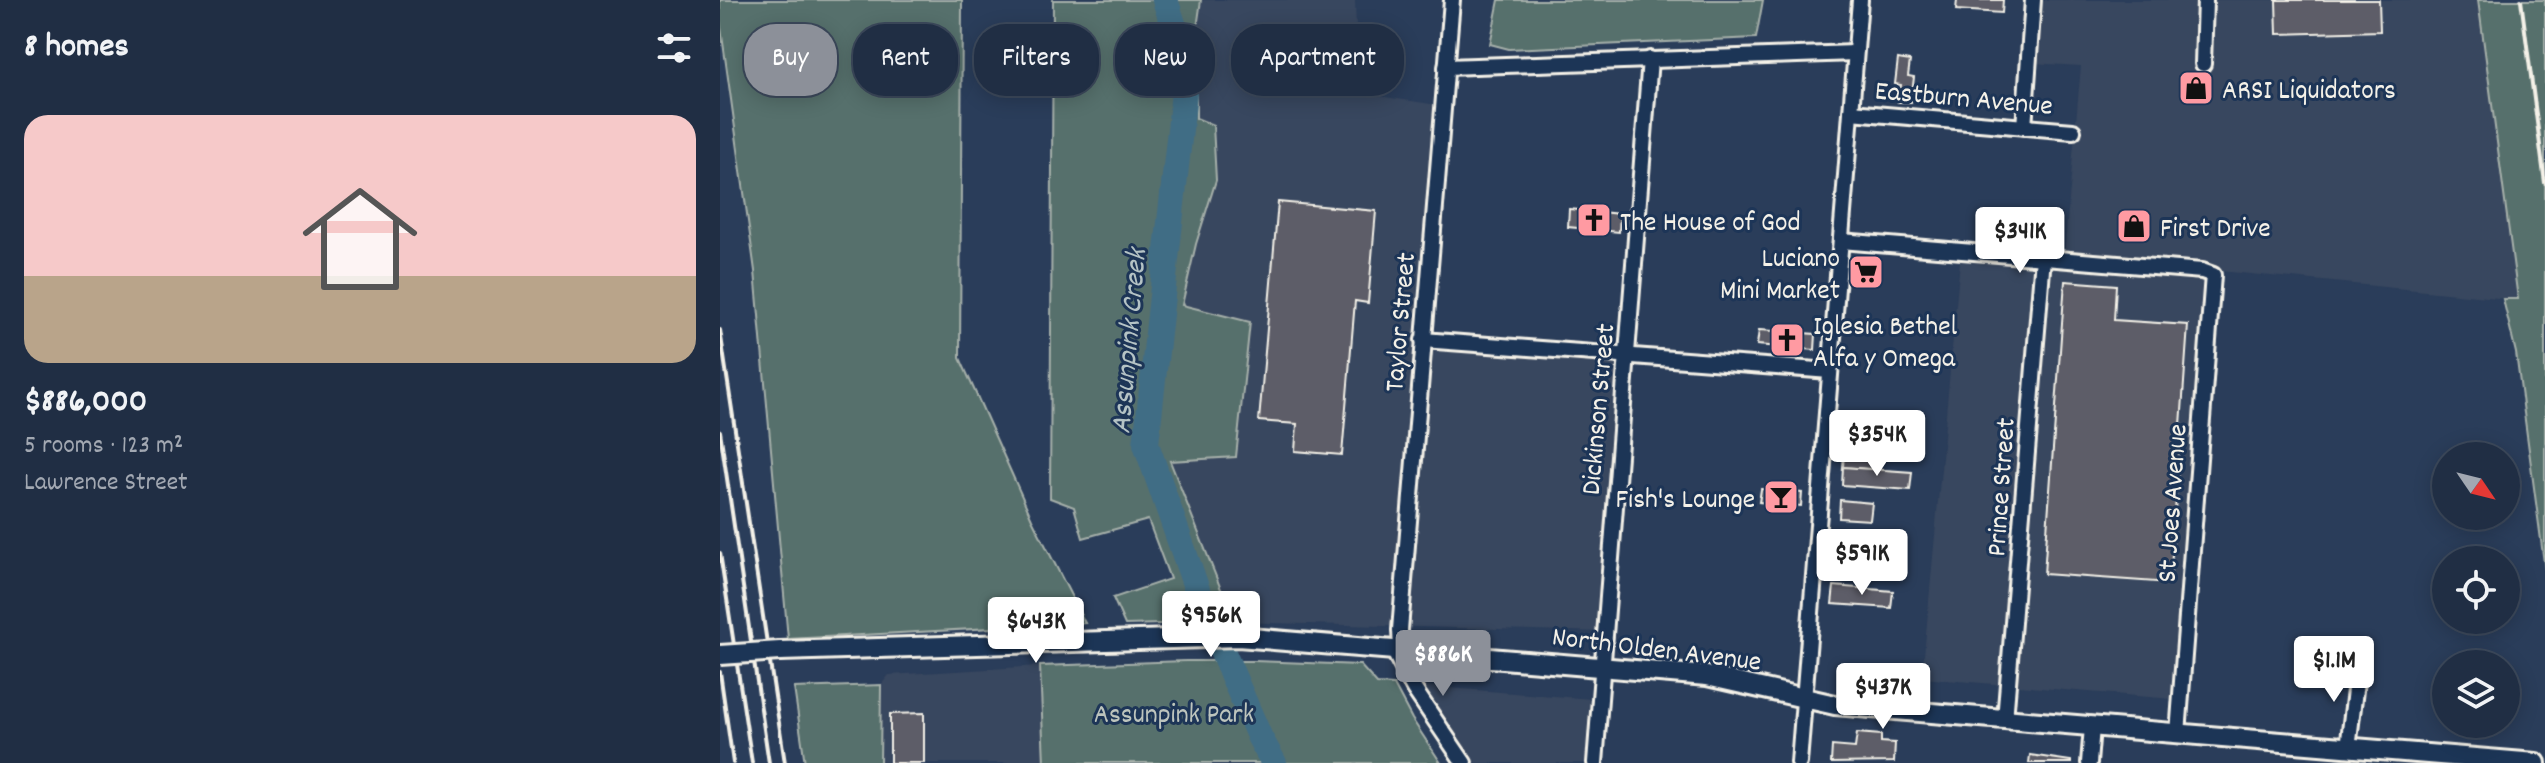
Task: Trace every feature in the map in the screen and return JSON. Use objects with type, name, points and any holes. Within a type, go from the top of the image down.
[{"type":"main road","name":"North Olden Avenue","points":[[720,655],[1238,637],[1707,676],[1835,705],[2536,763]]},
{"type":"street","name":"Taylor Street","points":[[1396,649],[1452,0]]},
{"type":"street","points":[[1799,763],[1860,0]]},
{"type":"street","points":[[2024,127],[2033,0]]},
{"type":"street","points":[[2203,64],[2205,0]]},
{"type":"street","points":[[1446,67],[1855,53]]},
{"type":"street","name":"Dickinson Street","points":[[1595,763],[1650,59]]},
{"type":"street","name":"Eastburn Avenue","points":[[1851,112],[2073,131]]},
{"type":"street","points":[[1841,241],[2043,257]]},
{"type":"street","name":"St Joes Avenue","points":[[2043,257],[2202,271],[2213,275],[2178,734]]},
{"type":"street","name":"Prince Street","points":[[2005,720],[2043,257]]},
{"type":"street","points":[[1423,340],[1830,371]]},
{"type":"street","points":[[1396,649],[1414,689],[1464,763]]},
{"type":"street","points":[[2348,748],[2358,665]]},
{"type":"street","points":[[2089,763],[2092,727]]},
{"type":"shaded area","points":[[1201,0],[1355,0],[1356,24],[1231,24],[1231,96],[1378,96],[1444,106],[1429,334],[1634,353],[1609,632],[1234,622],[1170,461],[1236,457],[1250,323],[1182,306],[1196,244],[1196,96],[1215,96],[1215,24],[1198,24]]},
{"type":"shaded area","points":[[2035,0],[2478,0],[2518,300],[2220,271],[2185,700],[1922,678],[1961,250],[2064,256],[2081,66],[2032,63]]},
{"type":"shaded area","points":[[1040,666],[1044,763],[880,763],[881,685],[889,675]]},
{"type":"shaded area","points":[[1411,685],[1604,700],[1598,763],[1465,763]]},
{"type":"green space","points":[[720,0],[962,0],[960,358],[1032,519],[1085,623],[788,639],[755,271],[720,21]]},
{"type":"green space","points":[[1053,0],[1201,0],[1198,24],[1115,24],[1115,96],[1196,96],[1196,118],[1213,125],[1216,180],[1196,244],[1182,305],[1250,322],[1236,457],[1170,461],[1234,622],[1125,625],[1113,598],[1170,579],[1148,520],[1083,538],[1074,507],[1050,498],[1052,96],[1099,96],[1099,24],[1053,24]]},
{"type":"green space","points":[[1499,0],[1763,0],[1756,38],[1509,49],[1490,44]]},
{"type":"green space","points":[[2478,0],[2545,0],[2545,570],[2516,353],[2503,299],[2518,299]]},
{"type":"green space","name":"Assunpink Park","points":[[1186,661],[1360,665],[1377,684],[1394,685],[1441,763],[1044,763],[1040,666]]},
{"type":"green space","points":[[881,685],[880,763],[805,763],[794,688]]},
{"type":"building","points":[[1957,0],[2003,0],[2002,13],[1956,10]]},
{"type":"building","points":[[2276,0],[2379,0],[2380,31],[2277,34]]},
{"type":"building","points":[[1898,59],[1910,61],[1908,76],[1914,77],[1911,102],[1898,102],[1901,85],[1895,84]]},
{"type":"building","points":[[1278,202],[1376,211],[1368,303],[1355,301],[1342,455],[1295,451],[1297,424],[1259,421]]},
{"type":"building","name":"The House of God","points":[[1569,209],[1620,214],[1619,232],[1568,227]]},
{"type":"building","points":[[2065,281],[2116,285],[2114,320],[2188,325],[2170,583],[2044,574]]},
{"type":"building","name":"Iglesia Bethel Alfa y Omega","points":[[1759,330],[1816,334],[1815,350],[1757,345]]},
{"type":"building","points":[[1846,434],[1887,437],[1887,442],[1907,444],[1906,458],[1844,453]]},
{"type":"building","points":[[1844,453],[1880,456],[1879,470],[1843,467]]},
{"type":"building","points":[[1843,467],[1912,472],[1910,490],[1842,485]]},
{"type":"building","name":"Fish's Lounge","points":[[1761,489],[1802,493],[1801,506],[1759,502]]},
{"type":"building","points":[[1840,500],[1872,503],[1870,520],[1839,518]]},
{"type":"building","points":[[1834,586],[1893,591],[1891,608],[1832,604]]},
{"type":"building","points":[[924,713],[924,763],[890,763],[890,714]]},
{"type":"building","points":[[1857,733],[1881,735],[1881,742],[1895,743],[1894,762],[1831,763],[1832,746],[1855,748]]},
{"type":"building","points":[[2030,755],[2071,761],[2071,763],[2029,763]]},
{"type":"waterway","name":"Assunpink Creek","points":[[1165,0],[1187,65],[1146,444],[1203,607],[1274,763]]},
{"type":"railway","points":[[2521,0],[2545,183]]},
{"type":"railway","points":[[720,330],[785,763]]},
{"type":"railway","points":[[720,431],[769,763]]},
{"type":"railway","points":[[720,553],[752,763]]},
{"type":"railway","points":[[720,672],[733,763]]},
{"type":"place","name":"ARSI Liquidators","points":[[2196,88]]},
{"type":"place","name":"The House of God","points":[[1594,220]]},
{"type":"place","name":"First Drive","points":[[2134,226]]},
{"type":"place","name":"Luciano Mini Market","points":[[1866,272]]},
{"type":"place","name":"Iglesia Bethel Alfa y Omega","points":[[1787,340]]},
{"type":"place","name":"Fish's Lounge","points":[[1781,497]]}]
